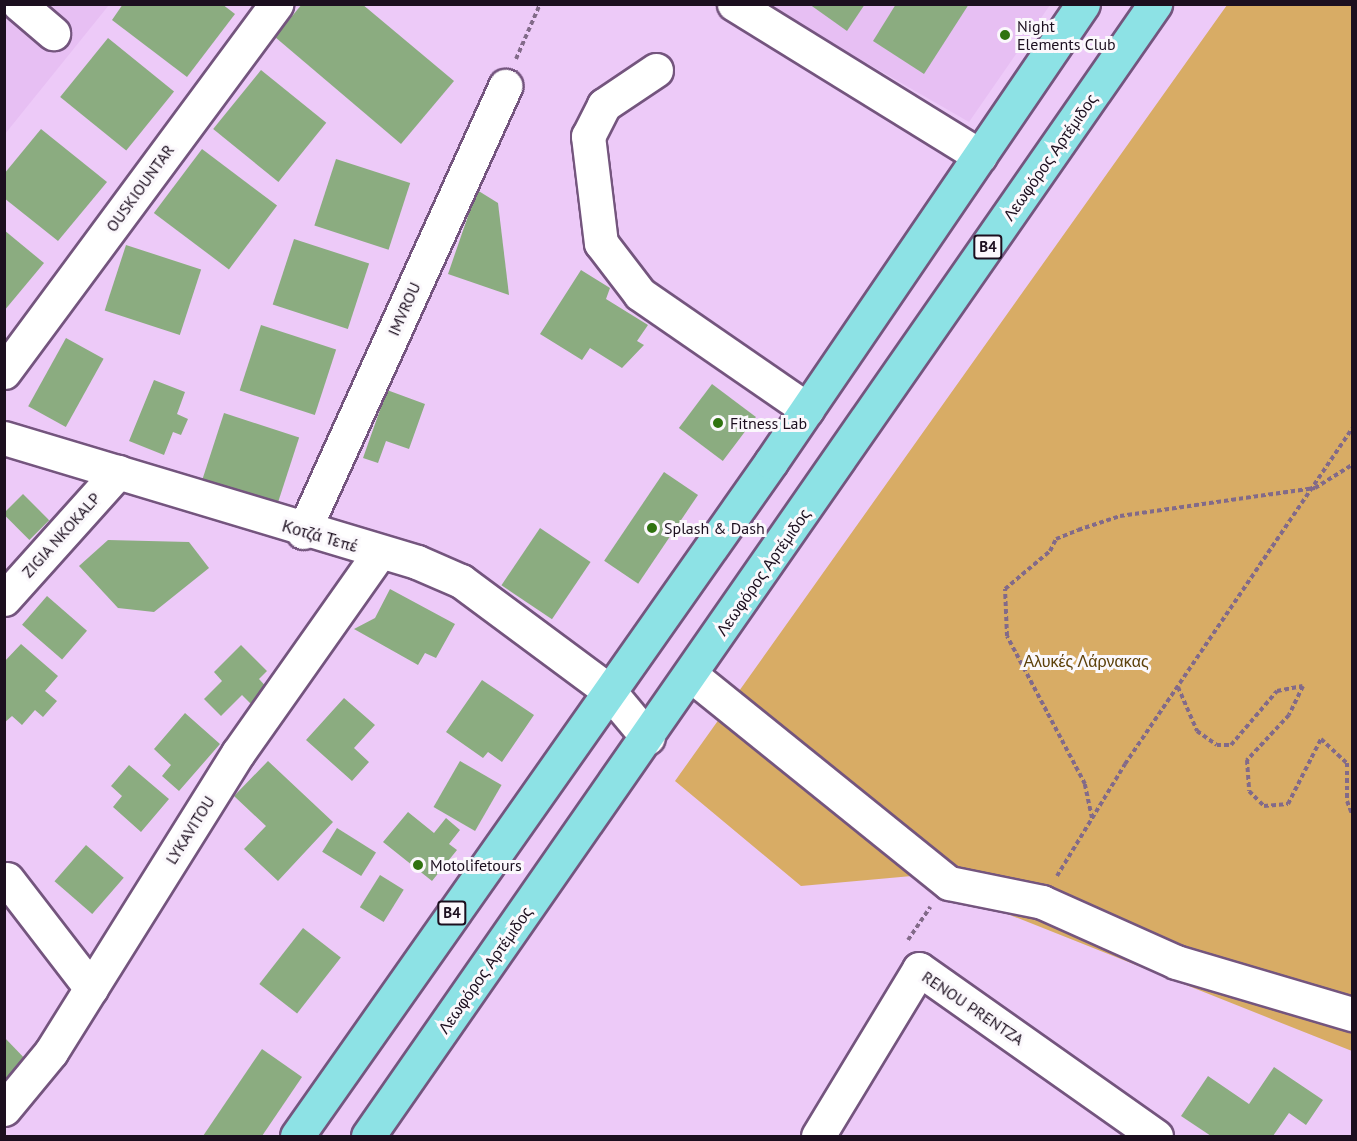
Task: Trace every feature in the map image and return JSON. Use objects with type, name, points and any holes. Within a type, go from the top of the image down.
[{"type":"main road","name":"B4","points":[[297,1137],[807,409],[1083,4]]},
{"type":"main road","name":"Λεωφόρος Αρτέμιδος","points":[[368,1137],[648,738],[1155,4]]},
{"type":"street","points":[[19,4],[53,33]]},
{"type":"street","name":"OUSKIOUNTAR","points":[[4,372],[276,4]]},
{"type":"street","points":[[734,4],[980,156]]},
{"type":"street","points":[[656,70],[604,105],[588,136],[601,243],[640,294],[807,409]]},
{"type":"street","name":"IMVROU","points":[[303,532],[505,86]]},
{"type":"street","name":"Κοτζά Τεπέ","points":[[4,438],[303,532],[379,553],[461,581],[608,690],[648,738]]},
{"type":"street","name":"ZIGIA NKOKALP","points":[[4,599],[118,472]]},
{"type":"street","name":"LYKAVITOU","points":[[4,1109],[51,1052],[238,753],[379,553]]},
{"type":"street","points":[[691,675],[949,883],[1042,902],[1176,962],[1353,1014]]},
{"type":"street","points":[[7,879],[91,988]]},
{"type":"street","name":"RENOU PRENTZA","points":[[818,1137],[920,969],[1156,1137]]},
{"type":"path","points":[[505,86],[540,4]]},
{"type":"path","points":[[1042,902],[1092,818],[1178,687],[1316,488],[1353,429]]},
{"type":"path","points":[[1092,818],[1085,784],[1007,636],[1005,589],[1050,551],[1056,539],[1078,530],[1120,516],[1316,488],[1353,465]]},
{"type":"path","points":[[1178,687],[1197,731],[1217,745],[1231,745],[1277,691],[1303,686],[1289,716],[1247,760],[1249,791],[1264,806],[1288,804],[1321,739],[1347,763],[1347,801],[1353,814]]},
{"type":"path","points":[[920,969],[908,938],[949,883]]},
{"type":"shaded area","points":[[5,5],[109,5],[5,134]]},
{"type":"shaded area","points":[[766,5],[1050,5],[969,122]]},
{"type":"green space","name":"Αλυκές Λάρνακας","points":[[1227,5],[1352,5],[1352,1051],[912,876],[801,886],[675,781]]},
{"type":"building","points":[[123,4],[222,4],[235,14],[187,77],[112,20]]},
{"type":"building","points":[[302,4],[362,4],[454,81],[401,144],[275,37]]},
{"type":"building","points":[[809,4],[865,4],[847,31]]},
{"type":"building","points":[[896,4],[969,4],[924,74],[873,41]]},
{"type":"building","points":[[108,38],[174,91],[126,151],[60,97]]},
{"type":"building","points":[[261,70],[326,123],[278,182],[213,129]]},
{"type":"building","points":[[41,129],[107,182],[58,241],[4,198],[4,174]]},
{"type":"building","points":[[202,149],[277,206],[229,269],[154,213]]},
{"type":"building","points":[[336,159],[410,183],[389,250],[314,226]]},
{"type":"building","points":[[477,190],[498,203],[509,295],[448,274]]},
{"type":"building","points":[[4,230],[44,263],[4,311]]},
{"type":"building","points":[[294,239],[369,263],[348,329],[273,305]]},
{"type":"building","points":[[126,245],[201,269],[180,335],[105,311]]},
{"type":"building","points":[[581,270],[610,288],[606,299],[648,325],[637,341],[644,345],[622,368],[590,348],[582,360],[540,334]]},
{"type":"building","points":[[261,325],[336,349],[315,415],[240,391]]},
{"type":"building","points":[[66,338],[104,359],[66,427],[28,406]]},
{"type":"building","points":[[154,380],[185,392],[177,414],[188,419],[181,435],[173,432],[164,455],[129,441]]},
{"type":"building","name":"Fitness Lab","points":[[712,384],[756,417],[723,461],[679,428]]},
{"type":"building","points":[[387,390],[425,404],[409,449],[386,441],[378,463],[363,458]]},
{"type":"building","points":[[224,413],[299,437],[278,504],[202,480]]},
{"type":"building","name":"Splash & Dash","points":[[664,472],[698,495],[638,584],[604,561]]},
{"type":"building","points":[[23,494],[49,520],[29,540],[4,515]]},
{"type":"building","points":[[540,528],[591,562],[552,619],[501,585]]},
{"type":"building","points":[[108,540],[189,542],[209,568],[154,612],[118,608],[79,566]]},
{"type":"building","points":[[390,589],[455,624],[436,658],[425,653],[418,665],[354,629],[375,618]]},
{"type":"building","points":[[47,596],[87,631],[62,659],[22,625]]},
{"type":"building","points":[[21,644],[58,676],[45,691],[57,701],[43,717],[35,710],[22,725],[12,716],[4,723],[4,662]]},
{"type":"building","points":[[241,645],[267,671],[259,679],[271,692],[255,708],[242,695],[221,716],[204,699],[222,681],[214,672]]},
{"type":"building","points":[[482,680],[534,715],[502,762],[488,752],[483,758],[446,732]]},
{"type":"building","points":[[344,698],[375,725],[354,748],[369,762],[352,781],[306,740]]},
{"type":"building","points":[[185,713],[220,744],[179,791],[162,776],[171,765],[154,749]]},
{"type":"building","points":[[268,761],[333,822],[278,881],[244,849],[266,826],[234,796]]},
{"type":"building","points":[[460,761],[502,785],[475,831],[434,807]]},
{"type":"building","points":[[129,765],[169,799],[141,832],[113,807],[122,796],[111,786]]},
{"type":"building","points":[[408,812],[434,833],[446,818],[460,830],[449,844],[457,850],[432,881],[383,842]]},
{"type":"building","points":[[337,828],[376,852],[361,876],[322,852]]},
{"type":"building","points":[[86,845],[124,878],[92,914],[55,881]]},
{"type":"building","points":[[380,875],[404,890],[384,922],[360,907]]},
{"type":"building","points":[[303,928],[341,958],[297,1014],[259,984]]},
{"type":"building","points":[[4,1037],[31,1065],[4,1084]]},
{"type":"building","points":[[262,1049],[302,1077],[262,1136],[203,1136]]},
{"type":"building","points":[[1274,1067],[1323,1100],[1306,1125],[1289,1113],[1273,1136],[1211,1136],[1181,1116],[1208,1076],[1249,1104]]},
{"type":"place","name":"Night Elements Club","points":[[1005,35]]},
{"type":"place","name":"Fitness Lab","points":[[718,423]]},
{"type":"place","name":"Splash & Dash","points":[[652,528]]},
{"type":"place","name":"Motolifetours","points":[[418,865]]}]
